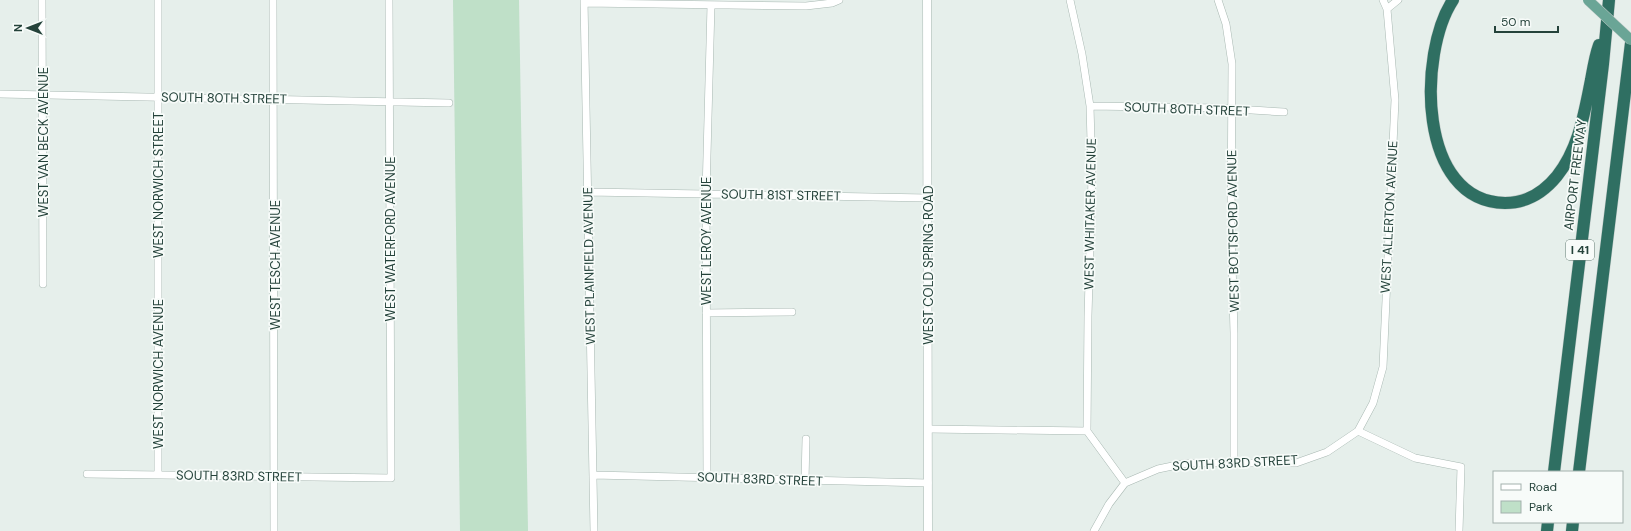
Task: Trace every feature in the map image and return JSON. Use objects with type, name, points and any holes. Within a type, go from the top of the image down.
[{"type":"highway","points":[[1454,0],[1439,33],[1432,70],[1432,108],[1436,136],[1446,164],[1462,186],[1482,199],[1498,203],[1515,203],[1533,197],[1548,185],[1564,165],[1580,130],[1596,52],[1607,28]]},
{"type":"highway","name":"AIRPORT FREEWAY","points":[[1554,471],[1607,28],[1609,0]]},
{"type":"highway","name":"I 41","points":[[1579,471],[1631,43]]},
{"type":"main road","points":[[1588,0],[1631,40]]},
{"type":"street","name":"WEST VAN BECK AVENUE","points":[[42,0],[43,284]]},
{"type":"street","name":"WEST NORWICH STREET","points":[[158,0],[158,274]]},
{"type":"street","name":"WEST TESCH AVENUE","points":[[273,0],[274,531]]},
{"type":"street","name":"WEST WATERFORD AVENUE","points":[[389,0],[391,478]]},
{"type":"street","points":[[584,1],[806,6],[832,3],[839,0]]},
{"type":"street","name":"WEST COLD SPRING ROAD","points":[[927,0],[928,531]]},
{"type":"street","name":"WEST WHITAKER AVENUE","points":[[1070,0],[1082,54],[1090,106],[1092,177],[1088,316],[1087,431]]},
{"type":"street","name":"WEST BOTTSFORD AVENUE","points":[[1218,0],[1226,24],[1232,64],[1231,226],[1234,333],[1234,463]]},
{"type":"street","name":"WEST ALLERTON AVENUE","points":[[1358,431],[1373,403],[1383,367],[1395,100],[1387,9],[1383,0]]},
{"type":"street","points":[[1387,9],[1398,0]]},
{"type":"street","name":"WEST PLAINFIELD AVENUE","points":[[584,1],[594,531]]},
{"type":"street","name":"WEST LEROY AVENUE","points":[[707,478],[706,193],[711,5]]},
{"type":"street","name":"SOUTH 80TH STREET","points":[[0,94],[449,103]]},
{"type":"street","name":"SOUTH 80TH STREET","points":[[1090,106],[1284,112]]},
{"type":"street","name":"SOUTH 81ST STREET","points":[[587,192],[928,198]]},
{"type":"street","name":"WEST NORWICH AVENUE","points":[[158,274],[158,474]]},
{"type":"street","points":[[706,313],[792,312]]},
{"type":"street","points":[[928,429],[1087,431],[1125,483],[1109,504],[1094,531]]},
{"type":"street","points":[[1358,431],[1414,458],[1461,467],[1459,531]]},
{"type":"street","name":"SOUTH 83RD STREET","points":[[1125,483],[1158,469],[1187,463],[1296,462],[1327,452],[1358,431]]},
{"type":"street","points":[[805,481],[806,439]]},
{"type":"street","name":"SOUTH 83RD STREET","points":[[87,474],[391,478]]},
{"type":"street","name":"SOUTH 83RD STREET","points":[[593,475],[928,483]]},
{"type":"green space","points":[[453,0],[519,0],[528,531],[460,531]]}]
